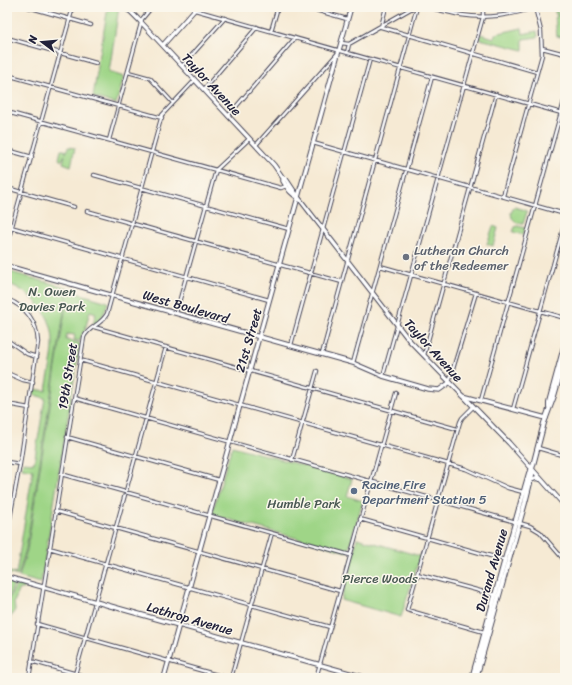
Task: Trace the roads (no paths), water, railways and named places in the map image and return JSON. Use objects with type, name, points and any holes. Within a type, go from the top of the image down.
[{"type":"main road","name":"Durand Avenue","points":[[549,407],[549,402],[565,343]]},
{"type":"main road","name":"Durand Avenue","points":[[472,678],[505,560],[531,480],[532,469],[549,407],[554,396],[565,358]]},
{"type":"main road","name":"Durand Avenue","points":[[476,678],[529,473],[532,469]]},
{"type":"main road","points":[[531,480],[536,478],[540,479]]},
{"type":"street","points":[[28,7],[91,25]]},
{"type":"street","points":[[7,244],[73,7]]},
{"type":"street","name":"Taylor Avenue","points":[[123,7],[131,12],[163,45],[274,165],[397,325],[449,383],[474,407],[565,506]]},
{"type":"street","points":[[108,140],[128,72],[140,22],[152,7]]},
{"type":"street","points":[[271,31],[278,7]]},
{"type":"street","points":[[305,7],[348,19]]},
{"type":"street","name":"21st Street","points":[[164,678],[351,7]]},
{"type":"street","points":[[381,27],[386,7]]},
{"type":"street","points":[[341,43],[350,44],[414,7]]},
{"type":"street","points":[[322,354],[418,7]]},
{"type":"street","points":[[428,7],[462,15],[483,17],[509,14],[535,7],[541,32],[542,56],[503,196]]},
{"type":"street","points":[[383,376],[483,17],[483,7]]},
{"type":"street","points":[[163,45],[196,8],[338,52],[370,59],[565,114]]},
{"type":"street","points":[[182,66],[225,18]]},
{"type":"street","points":[[204,89],[257,27]]},
{"type":"street","points":[[381,27],[538,72]]},
{"type":"street","points":[[7,38],[96,63]]},
{"type":"street","points":[[228,116],[295,38]]},
{"type":"street","points":[[348,53],[350,44]]},
{"type":"street","points":[[542,48],[565,54]]},
{"type":"street","points":[[256,146],[338,52]]},
{"type":"street","points":[[290,346],[370,59]]},
{"type":"street","points":[[128,72],[150,78],[173,103]]},
{"type":"street","points":[[7,75],[162,118]]},
{"type":"street","points":[[353,363],[432,76]]},
{"type":"street","name":"19th Street","points":[[29,678],[84,337],[88,330],[102,322],[106,316],[162,116],[195,80]]},
{"type":"street","points":[[424,355],[496,94]]},
{"type":"street","points":[[481,400],[565,98]]},
{"type":"street","points":[[7,112],[281,188],[286,186]]},
{"type":"street","points":[[176,313],[216,170],[250,138]]},
{"type":"street","points":[[313,143],[565,214]]},
{"type":"street","points":[[7,150],[32,157]]},
{"type":"street","points":[[94,175],[289,229]]},
{"type":"street","name":"Taylor Avenue","points":[[283,178],[286,186],[294,196],[298,197]]},
{"type":"street","points":[[7,188],[74,207]]},
{"type":"street","points":[[87,211],[342,282]]},
{"type":"street","points":[[513,409],[565,222]]},
{"type":"street","points":[[7,226],[270,300]]},
{"type":"street","name":"West Boulevard","points":[[7,266],[353,363],[383,376],[435,391],[442,389],[449,383]]},
{"type":"street","points":[[380,266],[565,318]]},
{"type":"street","points":[[449,383],[476,293]]},
{"type":"street","points":[[7,300],[23,309],[33,322],[38,338],[37,357],[29,408],[7,534]]},
{"type":"street","points":[[94,327],[458,429]]},
{"type":"street","points":[[7,340],[27,354],[37,357]]},
{"type":"street","points":[[74,678],[166,347]]},
{"type":"street","points":[[80,360],[466,469],[508,488],[524,492]]},
{"type":"street","points":[[292,460],[317,371]]},
{"type":"street","points":[[7,373],[23,380],[33,382]]},
{"type":"street","points":[[316,678],[396,393]]},
{"type":"street","points":[[462,395],[546,418]]},
{"type":"street","points":[[74,398],[536,529],[565,561]]},
{"type":"street","points":[[7,404],[29,408]]},
{"type":"street","points":[[474,407],[461,420],[458,429],[407,610],[484,632]]},
{"type":"street","points":[[67,437],[219,480]]},
{"type":"street","points":[[538,448],[565,456]]},
{"type":"street","points":[[7,462],[20,464]]},
{"type":"street","points":[[61,474],[350,555]]},
{"type":"street","points":[[7,499],[13,501]]},
{"type":"street","points":[[55,511],[340,591]]},
{"type":"street","points":[[360,519],[505,560]]},
{"type":"street","points":[[231,678],[272,533]]},
{"type":"street","points":[[49,548],[330,627]]},
{"type":"street","points":[[417,574],[495,595]]},
{"type":"street","name":"Lathrop Avenue","points":[[7,577],[367,678]]},
{"type":"street","points":[[37,624],[228,678]]},
{"type":"street","points":[[31,661],[91,678]]},
{"type":"place","name":"Lutheran Church of the Redeemer","points":[[406,257]]},
{"type":"place","name":"Racine Fire Department Station 5","points":[[354,491]]},
{"type":"park label","name":"N. Owen Davies Park","points":[[52,298]]},
{"type":"park label","name":"Humble Park","points":[[304,503]]},
{"type":"park label","name":"Pierce Woods","points":[[380,578]]}]
